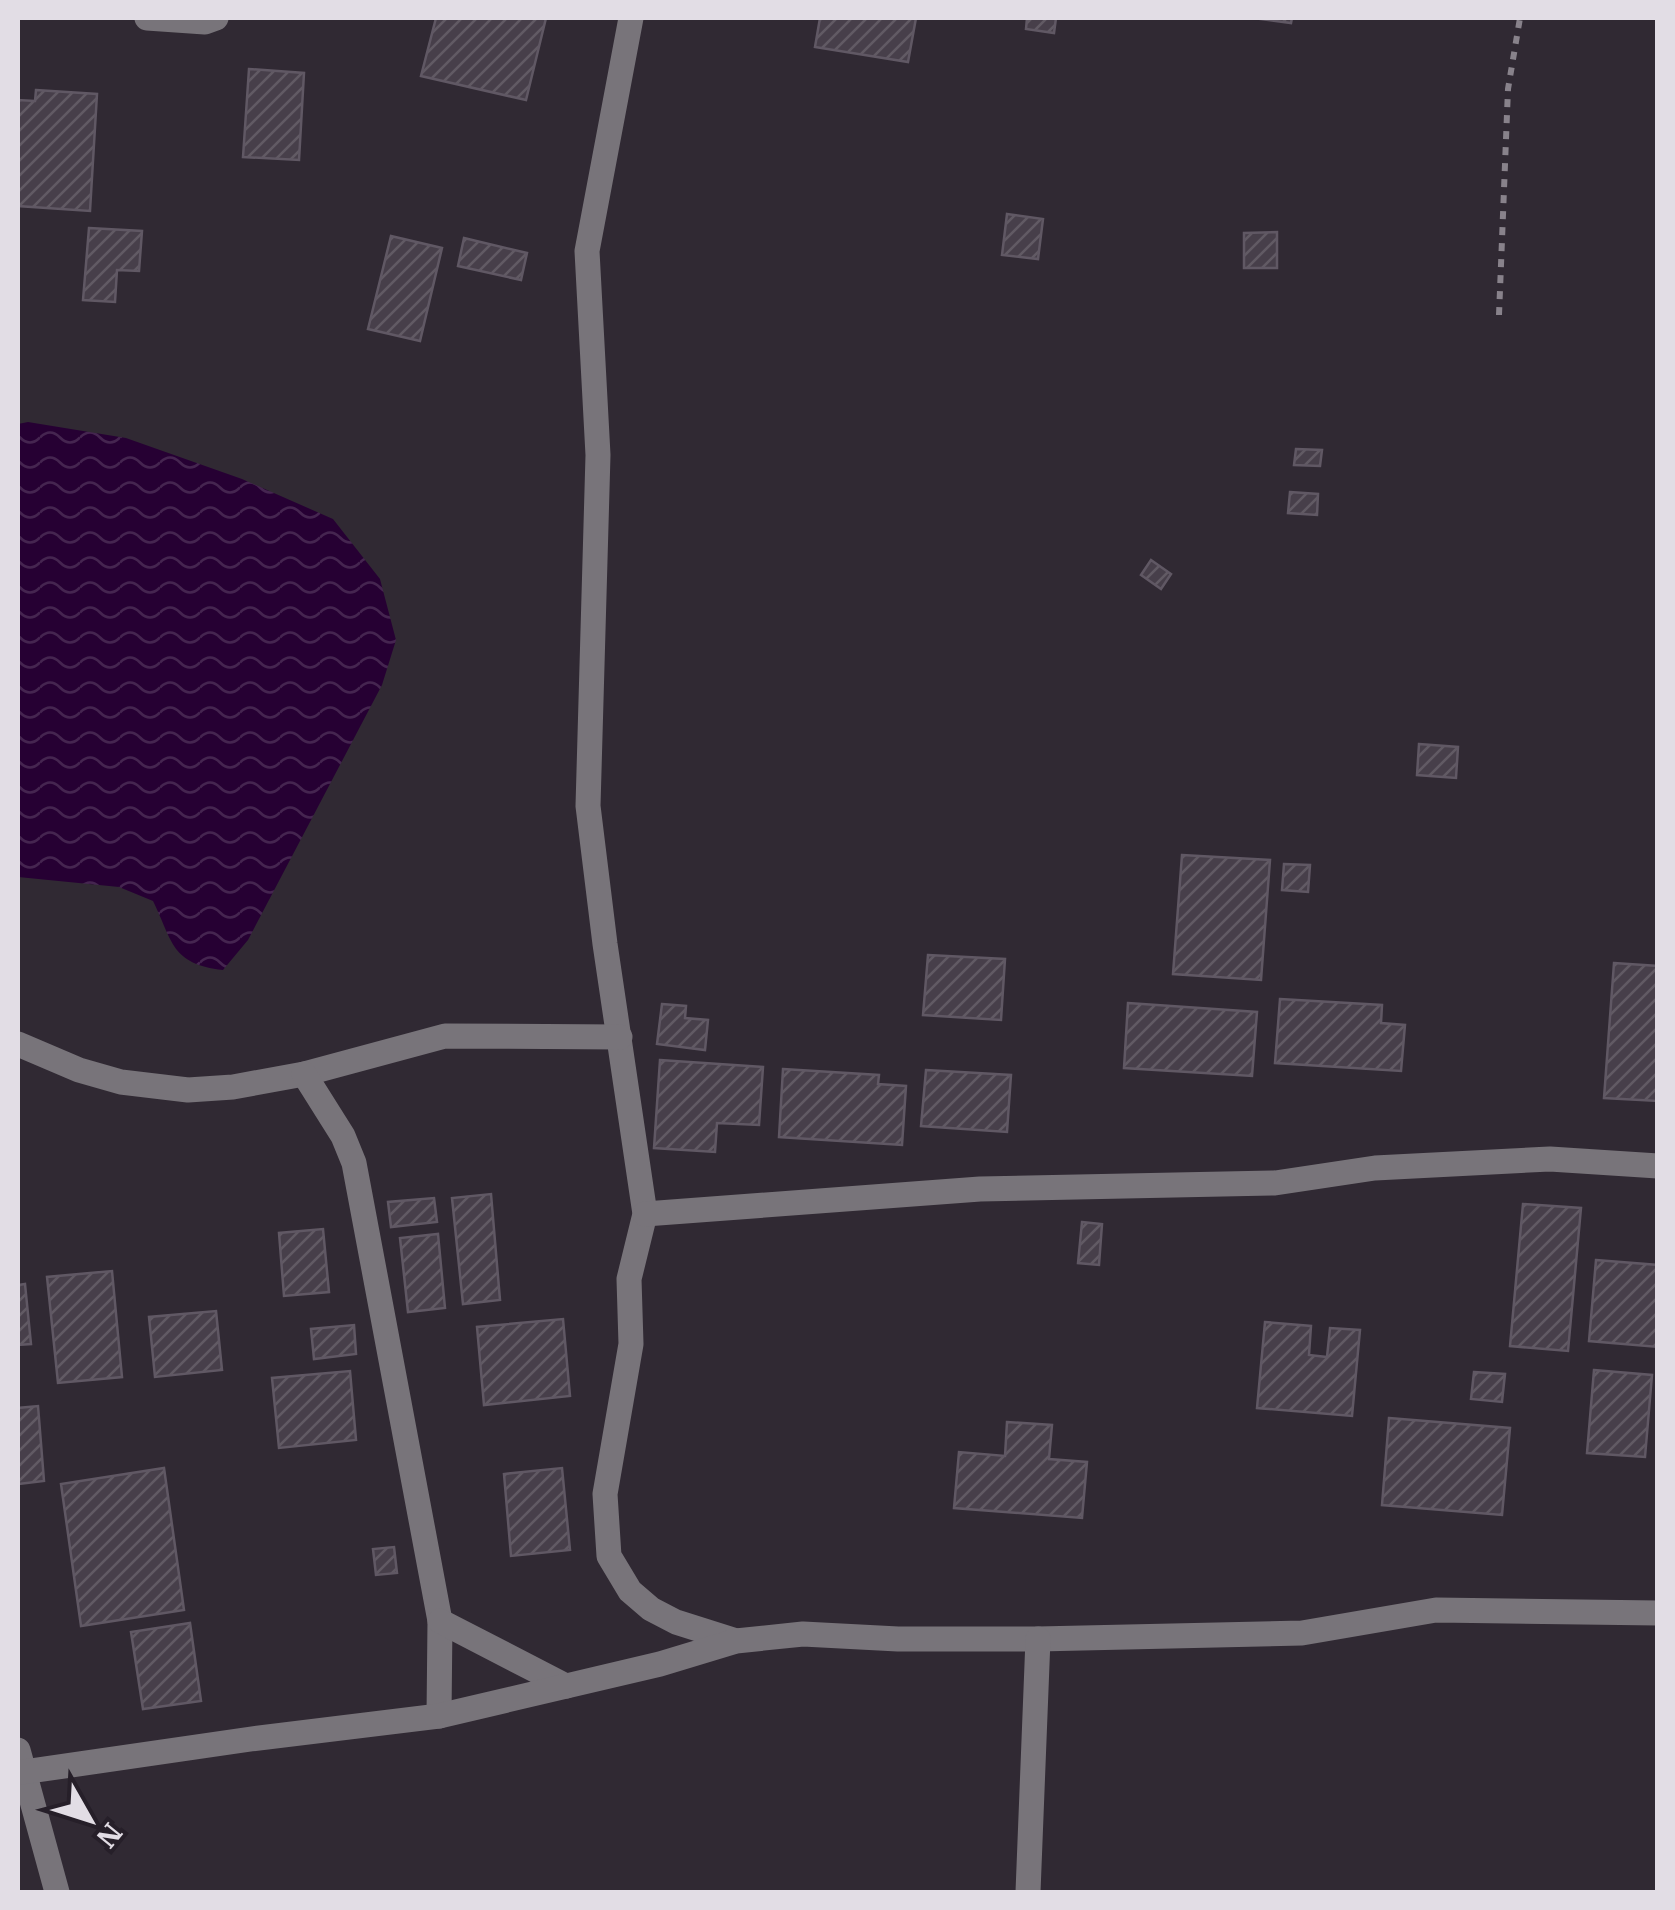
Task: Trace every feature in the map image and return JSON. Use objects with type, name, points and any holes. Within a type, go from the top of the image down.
[{"type":"street","points":[[147,18],[205,22],[216,18]]},
{"type":"street","points":[[631,18],[587,251],[598,455],[588,806],[604,944],[646,1214],[629,1279],[631,1344],[605,1494],[608,1556],[630,1592],[651,1609],[676,1622],[736,1641]]},
{"type":"street","points":[[18,1044],[107,1078],[188,1090],[233,1087],[304,1074],[445,1036],[620,1036]]},
{"type":"street","points":[[304,1074],[343,1136],[354,1163],[440,1621],[439,1716]]},
{"type":"street","points":[[646,1214],[980,1189],[1275,1183],[1375,1168],[1550,1159],[1658,1166]]},
{"type":"street","points":[[56,1892],[20,1761],[439,1716],[660,1664],[736,1641],[803,1634],[1038,1639],[1302,1632],[1436,1610],[1658,1613]]},
{"type":"street","points":[[440,1621],[566,1686]]},
{"type":"street","points":[[1028,1892],[1038,1639]]},
{"type":"path","points":[[1499,315],[1508,89],[1520,18]]},
{"type":"water","points":[[28,422],[126,438],[242,479],[333,519],[380,579],[396,640],[382,685],[248,940],[223,970],[183,956],[170,939],[153,901],[119,887],[18,877],[18,424]]},
{"type":"building","points":[[436,18],[546,18],[526,100],[421,76]]},
{"type":"building","points":[[820,18],[916,18],[908,62],[815,47]]},
{"type":"building","points":[[1027,18],[1056,18],[1054,33],[1026,29]]},
{"type":"building","points":[[1253,18],[1292,18],[1291,23]]},
{"type":"building","points":[[249,69],[304,73],[299,160],[243,157]]},
{"type":"building","points":[[36,90],[97,94],[90,211],[18,206],[18,100],[35,101]]},
{"type":"building","points":[[1007,214],[1043,219],[1038,259],[1002,255]]},
{"type":"building","points":[[89,228],[142,231],[139,271],[117,270],[115,302],[83,300]]},
{"type":"building","points":[[1277,232],[1277,268],[1244,268],[1244,233]]},
{"type":"building","points":[[391,236],[442,248],[420,341],[368,329]]},
{"type":"building","points":[[464,238],[527,253],[521,280],[458,266]]},
{"type":"building","points":[[1296,449],[1322,450],[1320,466],[1294,465]]},
{"type":"building","points":[[1290,492],[1318,494],[1317,515],[1288,513]]},
{"type":"building","points":[[1151,560],[1171,574],[1161,589],[1141,575]]},
{"type":"building","points":[[1419,744],[1458,747],[1456,778],[1417,775]]},
{"type":"building","points":[[1182,855],[1270,860],[1261,980],[1173,974]]},
{"type":"building","points":[[1284,864],[1310,865],[1308,892],[1282,890]]},
{"type":"building","points":[[928,955],[1005,959],[1001,1020],[923,1015]]},
{"type":"building","points":[[1614,963],[1658,966],[1658,1101],[1604,1098]]},
{"type":"building","points":[[1280,999],[1382,1005],[1381,1023],[1405,1025],[1401,1071],[1275,1063]]},
{"type":"building","points":[[1128,1003],[1257,1012],[1252,1076],[1124,1068]]},
{"type":"building","points":[[662,1004],[686,1006],[685,1018],[708,1020],[705,1050],[657,1044]]},
{"type":"building","points":[[660,1060],[763,1067],[759,1125],[717,1123],[715,1152],[654,1148]]},
{"type":"building","points":[[783,1069],[879,1075],[878,1084],[906,1086],[902,1145],[779,1137]]},
{"type":"building","points":[[926,1070],[1011,1075],[1007,1132],[921,1126]]},
{"type":"building","points":[[491,1194],[500,1300],[463,1304],[452,1198]]},
{"type":"building","points":[[434,1198],[437,1222],[391,1227],[388,1202]]},
{"type":"building","points":[[1523,1204],[1581,1208],[1568,1351],[1510,1346]]},
{"type":"building","points":[[1082,1222],[1102,1224],[1099,1265],[1078,1263]]},
{"type":"building","points":[[323,1229],[329,1292],[284,1296],[279,1233]]},
{"type":"building","points":[[438,1234],[445,1308],[408,1312],[400,1238]]},
{"type":"building","points":[[1596,1260],[1658,1265],[1658,1347],[1589,1341]]},
{"type":"building","points":[[112,1271],[122,1377],[58,1383],[47,1277]]},
{"type":"building","points":[[25,1284],[31,1344],[18,1345],[18,1285]]},
{"type":"building","points":[[216,1311],[222,1370],[155,1377],[149,1317]]},
{"type":"building","points":[[563,1319],[570,1396],[484,1405],[477,1327]]},
{"type":"building","points":[[1265,1322],[1311,1326],[1309,1355],[1327,1357],[1330,1328],[1360,1330],[1352,1416],[1257,1408]]},
{"type":"building","points":[[354,1325],[356,1354],[314,1359],[311,1329]]},
{"type":"building","points":[[1594,1370],[1652,1375],[1645,1457],[1587,1453]]},
{"type":"building","points":[[350,1371],[356,1440],[279,1448],[272,1378]]},
{"type":"building","points":[[1474,1372],[1505,1374],[1502,1402],[1471,1399]]},
{"type":"building","points":[[38,1406],[44,1481],[18,1484],[18,1408]]},
{"type":"building","points":[[1389,1418],[1510,1428],[1502,1515],[1382,1505]]},
{"type":"building","points":[[1007,1422],[1052,1425],[1049,1459],[1087,1462],[1082,1518],[954,1508],[959,1452],[1005,1456]]},
{"type":"building","points":[[164,1468],[184,1610],[81,1626],[61,1484]]},
{"type":"building","points":[[562,1468],[570,1550],[511,1556],[504,1474]]},
{"type":"building","points":[[394,1547],[397,1573],[376,1575],[373,1549]]},
{"type":"building","points":[[190,1623],[201,1701],[143,1709],[131,1632]]}]
